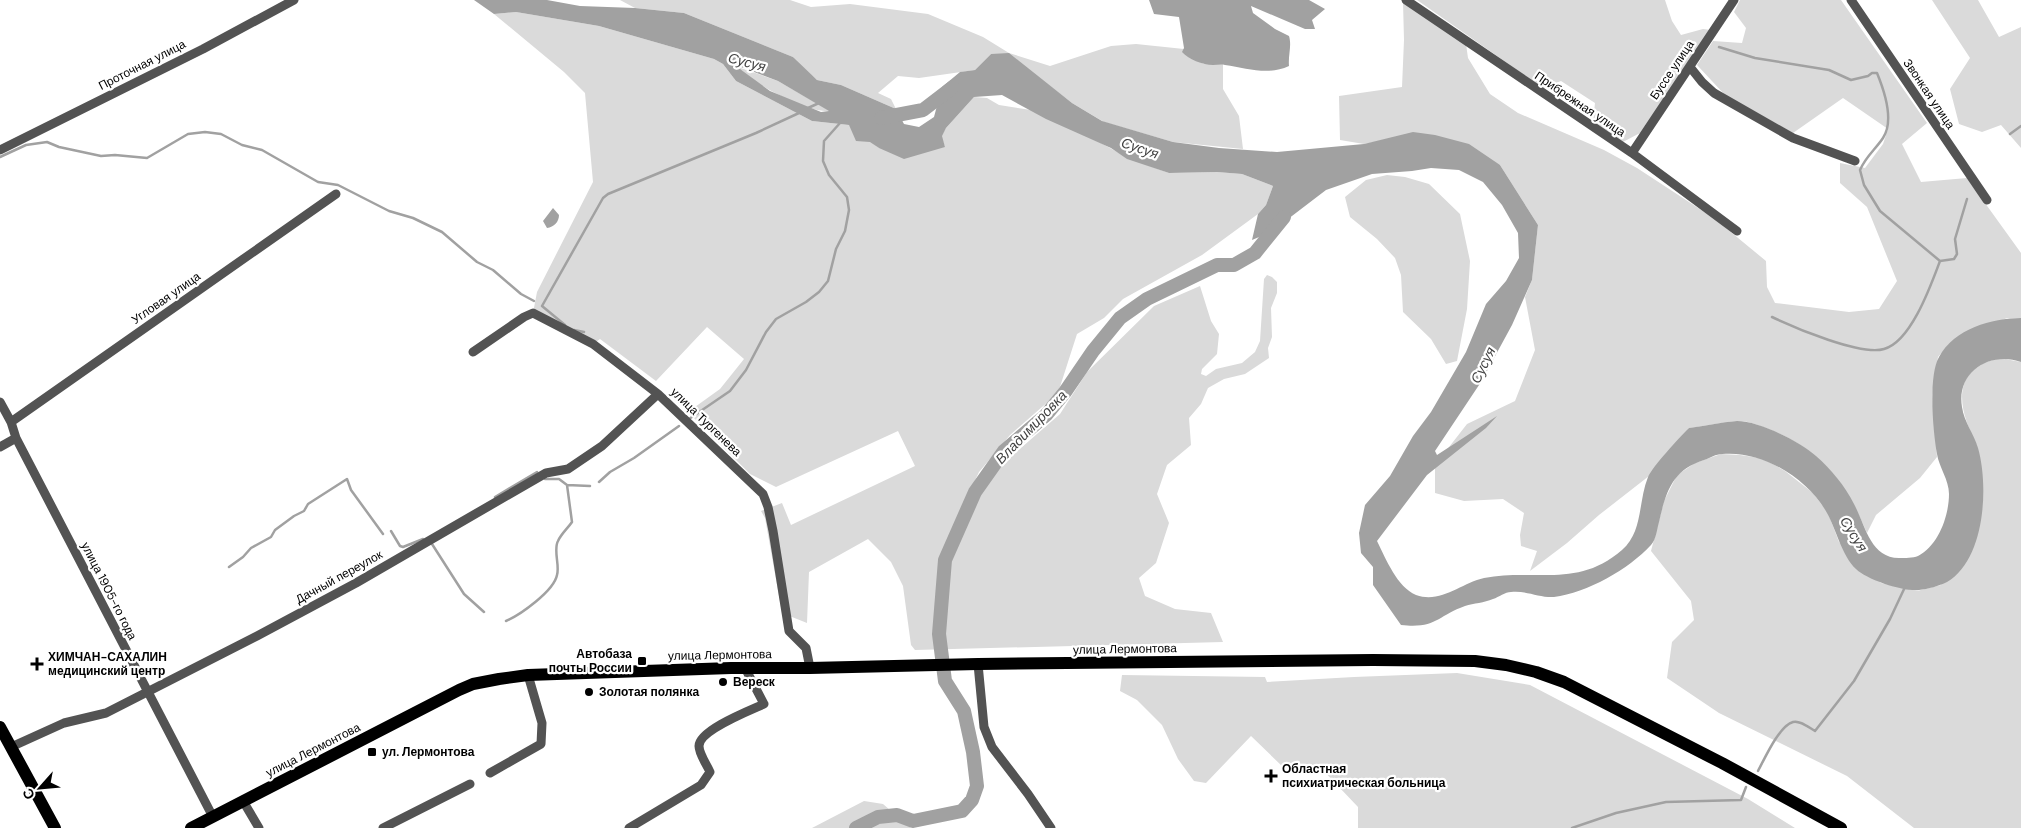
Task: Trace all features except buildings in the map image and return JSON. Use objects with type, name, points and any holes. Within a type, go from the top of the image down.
[{"type":"highway","name":"улица Лермонтова","points":[[191,828],[459,690],[473,684],[528,675],[745,668],[978,664],[1475,661],[1506,665],[1536,672],[1564,682],[1722,763],[1841,828]]},
{"type":"highway","points":[[0,727],[55,828]]},
{"type":"street","name":"Проточная улица","points":[[0,150],[203,49],[294,0]]},
{"type":"street","name":"Прибрежная улица","points":[[1406,0],[1632,153],[1737,231]]},
{"type":"street","name":"Буссе улица","points":[[1632,153],[1734,0]]},
{"type":"street","name":"Звонкая улица","points":[[1851,0],[1987,200]]},
{"type":"street","points":[[1690,67],[1714,93],[1793,138],[1854,160]]},
{"type":"street","name":"Угловая улица","points":[[11,422],[336,194]]},
{"type":"street","name":"улица Тургенева","points":[[473,352],[524,317],[533,313],[593,344],[658,394],[762,494],[768,507],[773,531],[789,631],[806,648],[810,668]]},
{"type":"street","name":"Дачный переулок","points":[[11,747],[64,723],[106,712],[348,588],[546,473],[568,469],[602,446],[658,394]]},
{"type":"street","name":"улица 1905-го года","points":[[0,402],[11,422],[16,438],[213,817]]},
{"type":"street","points":[[0,447],[16,438]]},
{"type":"street","points":[[978,664],[984,727],[992,747],[1051,828]]},
{"type":"street","points":[[629,828],[701,785],[710,772],[699,747],[701,738],[716,728],[764,704],[745,668]]},
{"type":"street","points":[[490,773],[541,744],[542,723],[528,675]]},
{"type":"street","points":[[382,828],[470,784]]},
{"type":"street","points":[[243,801],[260,828]]},
{"type":"shaded area","points":[[620,0],[790,0],[811,7],[850,4],[928,14],[983,37],[1009,53],[1050,66],[1111,46],[1136,44],[1184,49],[1196,60],[1204,64],[1223,64],[1223,89],[1239,116],[1243,149],[1173,142],[1104,122],[1072,103],[1042,80],[991,54],[975,70],[919,78],[898,76],[878,93],[891,99],[896,109],[841,85],[817,80],[793,57],[684,13],[635,8]]},
{"type":"shaded area","points":[[1417,0],[1665,0],[1672,21],[1681,35],[1703,29],[1711,30],[1640,133],[1621,143],[1593,122],[1595,103],[1561,81],[1543,88]]},
{"type":"shaded area","points":[[1740,0],[1841,0],[1927,123],[1902,144],[1921,182],[1967,178],[2021,253],[2021,318],[2007,318],[1949,344],[1938,357],[1932,394],[1937,457],[1920,478],[1876,515],[1867,533],[1841,484],[1818,458],[1789,438],[1755,424],[1738,421],[1689,428],[1649,476],[1530,571],[1537,551],[1521,546],[1520,535],[1524,513],[1503,499],[1464,501],[1435,493],[1435,465],[1467,424],[1515,401],[1535,350],[1525,297],[1532,280],[1538,225],[1500,165],[1380,141],[1364,144],[1340,140],[1339,96],[1402,87],[1403,2],[1466,44],[1468,58],[1490,94],[1518,113],[1604,150],[1637,168],[1715,219],[1766,261],[1767,287],[1775,303],[1849,312],[1879,309],[1897,281],[1867,207],[1840,183],[1840,163],[1865,168],[1883,144],[1888,129],[1843,98],[1793,133],[1725,95],[1697,65],[1713,41],[1742,43],[1746,28],[1734,12]]},
{"type":"shaded area","points":[[1932,0],[1978,0],[1999,37],[2021,27],[2021,148],[2001,125],[1982,132],[1959,124],[1950,89],[1970,58]]},
{"type":"shaded area","points":[[516,12],[599,26],[714,59],[723,64],[736,81],[812,121],[849,125],[879,148],[945,147],[941,136],[946,128],[974,97],[987,98],[999,105],[1031,110],[1090,137],[1130,159],[1169,173],[1217,172],[1242,174],[1273,186],[1266,205],[1258,214],[1202,255],[1123,299],[1104,318],[1077,334],[1058,393],[1010,435],[979,472],[962,507],[1015,453],[1060,414],[1087,372],[1154,306],[1200,286],[1211,321],[1219,334],[1217,354],[1202,369],[1201,374],[1206,376],[1216,369],[1242,363],[1255,352],[1260,341],[1264,279],[1267,275],[1272,277],[1277,282],[1277,293],[1271,308],[1272,337],[1268,348],[1269,358],[1245,374],[1224,379],[1208,388],[1201,404],[1189,418],[1191,445],[1167,465],[1157,494],[1169,523],[1156,563],[1139,578],[1145,596],[1175,609],[1211,613],[1223,642],[915,650],[911,645],[903,586],[891,562],[868,539],[809,572],[807,623],[782,613],[765,518],[761,511],[782,503],[791,525],[915,466],[898,431],[776,487],[750,474],[688,412],[720,389],[744,359],[707,327],[656,381],[600,339],[593,344],[533,313],[537,292],[593,182],[585,93],[564,72],[494,14]]},
{"type":"shaded area","points":[[735,66],[778,81],[830,111],[808,107],[780,96]]},
{"type":"shaded area","points":[[1387,175],[1405,177],[1429,184],[1460,214],[1470,261],[1467,309],[1457,361],[1446,364],[1431,339],[1403,312],[1401,275],[1395,258],[1377,239],[1350,217],[1345,197],[1366,180]]},
{"type":"shaded area","points":[[2000,358],[2021,362],[2021,828],[1914,828],[1847,776],[1719,713],[1667,678],[1672,642],[1694,620],[1691,601],[1651,551],[1664,501],[1677,475],[1695,463],[1721,454],[1740,455],[1760,458],[1773,464],[1813,493],[1828,513],[1839,542],[1881,583],[1917,591],[1941,585],[1977,446],[1966,419],[1962,393],[1965,382],[1972,372],[1983,364]]},
{"type":"shaded area","points":[[1457,673],[1530,685],[1748,799],[1795,828],[1358,828],[1358,807],[1319,766],[1284,768],[1251,736],[1206,783],[1194,781],[1178,759],[1162,725],[1137,700],[1120,691],[1122,675],[1265,677],[1267,682]]},
{"type":"shaded area","points":[[864,801],[883,804],[911,828],[812,828]]},
{"type":"water","points":[[474,0],[547,0],[580,6],[635,8],[684,13],[793,57],[817,80],[841,85],[896,109],[904,124],[919,127],[934,117],[942,87],[960,72],[975,70],[991,54],[1009,53],[1072,103],[1102,121],[1173,142],[1219,148],[1277,152],[1364,144],[1413,132],[1435,135],[1469,144],[1500,165],[1538,225],[1532,280],[1512,325],[1481,382],[1435,451],[1437,455],[1497,416],[1486,428],[1427,475],[1377,541],[1388,564],[1403,586],[1416,595],[1434,597],[1442,595],[1484,578],[1572,573],[1589,569],[1605,562],[1622,550],[1634,535],[1648,477],[1679,438],[1689,428],[1737,421],[1768,428],[1809,450],[1827,466],[1842,484],[1870,538],[1881,552],[1899,558],[1918,556],[1932,545],[1937,537],[1945,520],[1949,502],[1947,484],[1937,454],[1933,419],[1933,377],[1939,357],[1954,339],[1964,332],[1998,320],[2021,318],[2021,362],[1998,359],[1987,362],[1970,374],[1964,384],[1962,407],[1978,448],[1983,482],[1981,521],[1976,540],[1969,557],[1960,571],[1947,582],[1919,590],[1905,589],[1886,584],[1861,573],[1851,564],[1827,513],[1819,501],[1796,478],[1783,469],[1753,457],[1738,454],[1720,454],[1693,464],[1678,476],[1664,501],[1653,543],[1631,563],[1607,578],[1580,591],[1554,597],[1509,592],[1490,600],[1465,606],[1436,621],[1422,625],[1401,625],[1373,585],[1373,567],[1361,553],[1359,533],[1365,505],[1390,476],[1413,436],[1431,412],[1466,352],[1486,304],[1506,281],[1519,258],[1518,233],[1502,205],[1483,182],[1459,170],[1431,168],[1372,174],[1326,190],[1271,232],[1252,240],[1258,214],[1266,205],[1273,186],[1242,174],[1217,172],[1169,173],[1127,159],[1111,148],[1046,119],[1002,95],[974,97],[946,128],[942,136],[945,147],[904,159],[870,142],[856,141],[849,125],[812,121],[736,81],[723,64],[714,59],[599,26],[516,12],[494,14]],"holes":[[[733,64],[778,81],[829,111],[821,112],[770,91]]]},
{"type":"water","points":[[1149,0],[1309,0],[1325,9],[1312,20],[1315,29],[1305,29],[1251,6],[1253,13],[1275,29],[1289,36],[1290,40],[1289,66],[1265,71],[1224,65],[1209,65],[1188,57],[1182,52],[1184,48],[1179,17],[1154,14]]},
{"type":"water","points":[[553,208],[559,215],[558,220],[554,225],[547,228],[543,221]]},
{"type":"waterway","points":[[1719,47],[1755,58],[1829,70],[1851,80],[1877,73],[1887,105],[1888,123],[1883,138],[1860,170],[1864,185],[1880,211],[1940,261],[1954,259],[1957,254],[1955,239],[1967,199]]},
{"type":"waterway","points":[[731,63],[740,71]]},
{"type":"waterway","name":"Сусуя","points":[[881,118],[923,110],[953,87]]},
{"type":"waterway","points":[[808,108],[819,103]]},
{"type":"waterway","points":[[565,325],[542,306],[603,198],[608,194],[756,133],[799,113]]},
{"type":"waterway","points":[[689,419],[730,391],[746,370],[766,332],[776,319],[806,302],[819,292],[828,281],[836,249],[845,231],[849,210],[847,197],[829,175],[823,161],[824,141],[840,123]]},
{"type":"waterway","points":[[2010,134],[2021,126]]},
{"type":"waterway","points":[[0,157],[26,145],[47,142],[59,147],[101,156],[115,155],[147,158],[188,134],[205,132],[221,134],[242,145],[262,150],[318,182],[338,185],[389,211],[413,218],[442,232],[477,262],[493,270],[521,294],[534,301]]},
{"type":"waterway","name":"Владимировка","points":[[856,828],[878,817],[897,815],[913,821],[962,811],[972,800],[977,786],[973,752],[964,711],[945,681],[939,634],[945,560],[975,492],[1004,451],[1046,415],[1120,318],[1147,299],[1217,265],[1234,265],[1255,253],[1284,217]]},
{"type":"waterway","points":[[1772,317],[1811,334],[1845,345],[1874,350],[1884,349],[1894,344],[1903,336],[1911,324],[1925,298],[1940,261]]},
{"type":"waterway","points":[[574,330],[584,332]]},
{"type":"waterway","points":[[599,482],[610,472],[634,458],[679,426]]},
{"type":"waterway","points":[[495,497],[537,472]]},
{"type":"waterway","points":[[229,567],[243,557],[251,548],[271,537],[275,530],[304,511],[308,504],[347,479],[351,490],[383,534]]},
{"type":"waterway","points":[[545,479],[559,479],[567,485],[590,486]]},
{"type":"waterway","points":[[506,621],[536,602],[555,581],[558,571],[557,545],[561,536],[572,522],[567,485]]},
{"type":"waterway","points":[[391,531],[400,546],[403,547],[423,539]]},
{"type":"waterway","points":[[432,544],[464,594],[484,612]]},
{"type":"waterway","points":[[1758,771],[1773,743],[1788,725],[1798,722],[1815,731],[1854,681],[1890,619],[1905,587]]},
{"type":"waterway","points":[[1572,828],[1616,813],[1666,802],[1741,800],[1746,787]]},
{"type":"place","name":"Автобаза почты России","points":[[642,661]]},
{"type":"place","name":"ХИМЧАН-САХАЛИН медицинский центр","points":[[37,664]]},
{"type":"place","name":"Вереск","points":[[723,682]]},
{"type":"place","name":"Золотая полянка","points":[[589,692]]},
{"type":"place","name":"ул. Лермонтова","points":[[372,752]]},
{"type":"place","name":"Областная психиатрическая больница","points":[[1271,776]]}]
